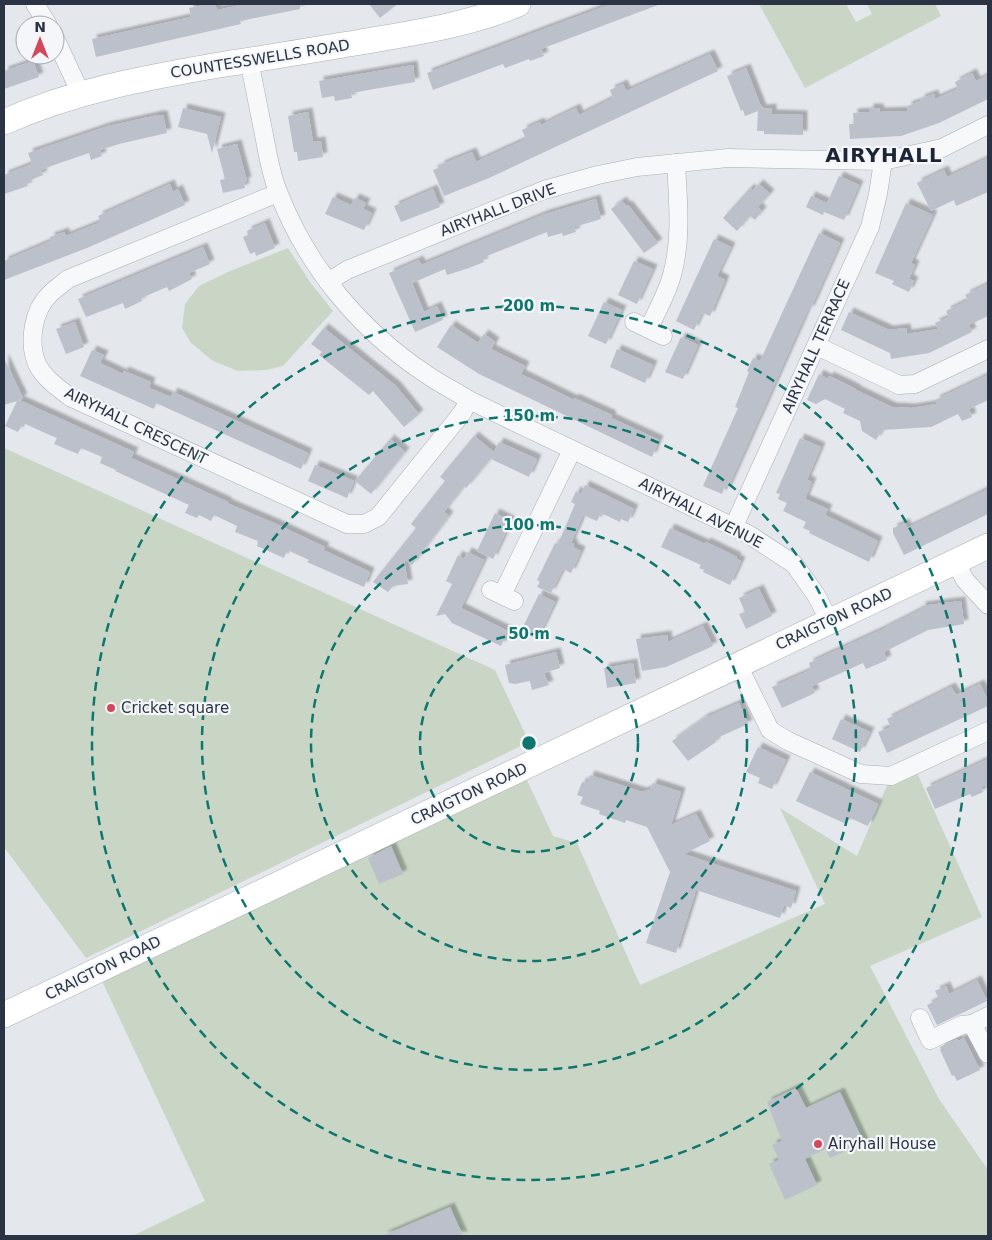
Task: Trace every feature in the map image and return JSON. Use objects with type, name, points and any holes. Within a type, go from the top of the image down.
[{"type":"street","points":[[35,4],[42,15]]},
{"type":"street","name":"COUNTESSWELLS ROAD","points":[[4,122],[81,94],[139,79],[421,32],[499,12],[518,4]]},
{"type":"street","points":[[65,60],[81,94]]},
{"type":"street","name":"AIRYHALL AVENUE","points":[[250,60],[270,164],[278,193],[302,242],[328,282],[360,320],[426,375],[469,400],[734,526],[794,564],[816,595],[830,622]]},
{"type":"street","name":"AIRYHALL DRIVE","points":[[328,282],[347,270],[544,190],[598,175],[637,167],[728,158],[883,161],[942,148],[988,125]]},
{"type":"street","name":"AIRYHALL TERRACE","points":[[734,526],[870,227],[883,161]]},
{"type":"street","points":[[649,329],[671,277],[678,246],[676,163]]},
{"type":"street","name":"AIRYHALL CRESCENT","points":[[278,193],[68,279],[48,295],[36,316],[32,340],[37,364],[50,382],[70,397],[346,524],[364,524],[378,517],[462,413],[469,400]]},
{"type":"street","points":[[817,346],[899,385],[915,384],[988,349]]},
{"type":"street","points":[[502,595],[572,450]]},
{"type":"street","name":"CRAIGTON ROAD","points":[[4,1015],[988,546]]},
{"type":"street","points":[[955,562],[965,580],[988,605]]},
{"type":"street","points":[[738,664],[770,730],[788,741],[861,774],[891,776],[988,731]]},
{"type":"street","points":[[920,1018],[930,1040],[962,1025],[972,1024],[988,1016]]},
{"type":"street","points":[[972,1024],[988,1054]]},
{"type":"green space","points":[[759,4],[846,4],[856,22],[872,14],[867,4],[935,4],[941,16],[805,88]]},
{"type":"green space","points":[[288,248],[310,282],[333,311],[283,366],[266,370],[238,371],[213,361],[191,343],[182,328],[185,304],[199,286],[230,271]]},
{"type":"green space","points":[[4,448],[495,670],[529,742],[86,958],[4,847]]},
{"type":"green space","points":[[914,766],[982,917],[870,966],[939,1099],[988,1170],[988,1236],[132,1236],[205,1201],[102,981],[526,778],[553,836],[577,843],[640,985],[825,904],[780,808],[857,856],[891,776]]},
{"type":"building","points":[[215,4],[217,10],[246,4],[300,4],[300,9],[240,21],[241,24],[96,57],[92,39],[191,17],[189,8]]},
{"type":"building","points":[[369,4],[397,4],[380,18]]},
{"type":"building","points":[[611,4],[658,5],[541,49],[544,56],[530,61],[529,59],[505,68],[503,64],[433,90],[427,73]]},
{"type":"building","points":[[710,54],[718,71],[489,178],[444,196],[433,170],[441,167],[440,165],[472,152],[476,162],[526,139],[522,130],[540,122],[541,125],[576,108],[579,115],[613,98],[610,90],[623,84],[626,91]]},
{"type":"building","points":[[21,65],[34,65],[39,77],[4,89],[4,71]]},
{"type":"building","points":[[413,65],[415,82],[351,93],[352,98],[335,101],[334,96],[322,98],[319,81]]},
{"type":"building","points":[[746,68],[762,109],[772,108],[772,114],[803,115],[803,135],[764,134],[764,131],[757,131],[758,111],[745,116],[743,110],[741,111],[727,76]]},
{"type":"building","points":[[972,73],[976,81],[988,75],[988,99],[939,123],[901,136],[850,139],[849,124],[854,124],[853,113],[869,112],[869,108],[879,108],[880,112],[908,111],[907,106],[921,101],[920,99],[934,94],[935,99],[958,89],[955,82]]},
{"type":"building","points":[[183,108],[221,117],[212,153],[207,134],[178,127]]},
{"type":"building","points":[[308,112],[313,142],[321,141],[323,157],[298,161],[297,152],[294,152],[288,116]]},
{"type":"building","points":[[163,115],[167,133],[100,150],[102,156],[91,160],[89,153],[54,165],[41,170],[43,175],[26,182],[28,186],[4,194],[4,175],[32,164],[28,153],[108,126]]},
{"type":"building","points":[[237,144],[247,181],[244,182],[245,188],[223,193],[220,180],[225,179],[217,149]]},
{"type":"building","points":[[988,158],[988,192],[956,206],[954,200],[931,211],[917,183],[944,170],[947,177]]},
{"type":"building","points":[[839,176],[859,185],[844,220],[824,212],[823,215],[806,207],[811,196],[827,203]]},
{"type":"building","points":[[170,184],[173,192],[178,189],[185,205],[87,248],[4,280],[4,261],[51,241],[50,237],[64,232],[66,236],[101,222],[98,216]]},
{"type":"building","points":[[759,184],[770,194],[758,207],[762,211],[755,220],[750,216],[737,231],[723,218],[750,188],[752,191]]},
{"type":"building","points":[[433,189],[440,207],[401,222],[394,206]]},
{"type":"building","points":[[333,197],[351,205],[355,198],[366,203],[363,209],[372,213],[364,230],[325,214]]},
{"type":"building","points":[[596,199],[601,219],[574,227],[576,232],[563,236],[562,233],[548,237],[547,232],[482,258],[484,262],[469,268],[447,275],[445,269],[412,283],[424,312],[437,306],[443,320],[415,332],[389,273],[419,260],[421,265],[545,214]]},
{"type":"building","points":[[622,201],[626,206],[628,205],[658,243],[644,253],[611,209]]},
{"type":"building","points":[[906,203],[933,215],[911,263],[915,265],[909,279],[914,281],[909,292],[892,284],[894,281],[875,273]]},
{"type":"building","points":[[265,223],[275,248],[256,256],[255,252],[250,254],[243,237],[248,235],[247,231]]},
{"type":"building","points":[[819,233],[840,243],[810,310],[808,309],[727,490],[724,488],[722,494],[703,486],[738,408],[735,407],[749,372],[747,371],[753,358],[760,361]]},
{"type":"building","points":[[714,239],[731,247],[717,276],[725,280],[710,316],[702,313],[694,330],[676,321]]},
{"type":"building","points":[[203,247],[210,264],[189,273],[192,279],[169,291],[167,287],[141,298],[142,301],[125,309],[123,303],[86,317],[78,299]]},
{"type":"building","points":[[634,261],[653,269],[637,304],[618,295]]},
{"type":"building","points":[[988,284],[988,316],[969,325],[972,332],[929,353],[891,359],[890,353],[841,330],[849,312],[889,330],[906,328],[907,334],[938,329],[935,323],[949,317],[946,311],[968,300],[965,295]]},
{"type":"building","points":[[604,302],[622,310],[606,344],[588,336]]},
{"type":"building","points":[[75,322],[84,347],[66,354],[56,329]]},
{"type":"building","points":[[451,325],[478,343],[484,334],[495,342],[491,349],[525,366],[521,374],[574,400],[574,398],[612,415],[611,418],[659,440],[652,457],[479,374],[437,347]]},
{"type":"building","points":[[324,328],[396,386],[419,414],[404,427],[373,391],[369,395],[319,355],[322,352],[311,344]]},
{"type":"building","points":[[681,337],[698,345],[683,379],[665,372]]},
{"type":"building","points":[[617,349],[653,365],[645,383],[610,367]]},
{"type":"building","points":[[92,350],[104,355],[100,363],[123,374],[124,371],[151,382],[149,388],[171,397],[173,392],[308,453],[301,469],[156,403],[154,409],[80,376]]},
{"type":"building","points":[[4,358],[23,398],[19,400],[134,452],[131,458],[325,547],[323,550],[370,572],[364,587],[307,562],[309,560],[287,550],[284,558],[257,546],[258,541],[235,532],[237,526],[214,515],[211,521],[199,515],[197,518],[185,513],[189,505],[100,463],[102,457],[81,448],[78,454],[54,444],[57,438],[23,423],[18,432],[5,426],[17,401],[4,405]]},
{"type":"building","points":[[819,374],[828,379],[829,376],[892,407],[911,408],[937,404],[935,400],[988,375],[988,400],[969,409],[972,417],[962,421],[958,414],[931,427],[882,430],[876,440],[862,431],[860,421],[843,413],[845,409],[825,399],[816,404],[807,400]]},
{"type":"building","points":[[474,436],[494,452],[499,442],[537,459],[529,477],[491,459],[492,457],[466,488],[464,486],[444,512],[449,516],[412,565],[404,559],[408,584],[393,586],[388,592],[373,582],[416,528],[411,524],[445,481],[440,477]]},
{"type":"building","points":[[800,438],[821,447],[807,480],[812,482],[805,499],[828,509],[825,515],[878,541],[869,562],[809,533],[810,531],[803,528],[806,522],[783,511],[787,503],[778,499],[780,494],[776,493]]},
{"type":"building","points":[[390,439],[405,452],[371,494],[355,481]]},
{"type":"building","points":[[315,465],[354,481],[347,498],[308,481]]},
{"type":"building","points":[[585,485],[634,509],[628,522],[621,519],[620,522],[601,513],[597,521],[583,515],[571,543],[574,544],[573,547],[581,551],[571,573],[563,569],[551,593],[537,587],[540,582],[537,580],[555,543],[558,544],[575,504],[571,502],[576,491],[581,494]]},
{"type":"building","points":[[988,489],[988,514],[904,555],[893,533],[893,528],[905,523],[907,528]]},
{"type":"building","points":[[495,513],[511,521],[493,559],[477,551]]},
{"type":"building","points":[[670,528],[737,557],[736,559],[741,561],[730,585],[703,572],[704,570],[699,568],[701,565],[661,547]]},
{"type":"building","points":[[467,552],[484,560],[461,608],[508,631],[501,646],[452,623],[445,614],[436,616],[452,584],[446,581],[458,555],[464,559]]},
{"type":"building","points":[[759,589],[772,616],[746,629],[739,614],[745,612],[739,598]]},
{"type":"building","points":[[539,594],[555,602],[537,639],[521,631]]},
{"type":"building","points":[[961,601],[964,624],[928,630],[884,652],[887,660],[866,669],[863,663],[812,686],[815,693],[782,708],[772,687],[811,670],[809,663],[881,630],[922,609],[921,606]]},
{"type":"building","points":[[703,626],[713,646],[666,667],[642,671],[636,639],[667,635],[668,642]]},
{"type":"building","points":[[556,652],[560,668],[544,673],[549,685],[532,690],[530,681],[515,684],[509,683],[505,665]]},
{"type":"building","points":[[633,663],[636,683],[607,688],[604,668]]},
{"type":"building","points":[[980,684],[988,700],[988,706],[887,753],[878,732],[891,727],[887,719],[951,687],[956,695]]},
{"type":"building","points":[[739,703],[748,724],[715,739],[716,742],[688,761],[672,741],[707,716]]},
{"type":"building","points":[[841,719],[870,732],[860,752],[832,739]]},
{"type":"building","points":[[758,747],[786,760],[772,789],[758,783],[760,778],[746,772]]},
{"type":"building","points":[[988,759],[988,784],[981,787],[983,792],[972,797],[970,794],[935,809],[926,788]]},
{"type":"building","points":[[810,772],[878,804],[868,826],[850,818],[846,824],[796,801]]},
{"type":"building","points":[[590,775],[642,792],[650,789],[653,783],[681,792],[671,825],[696,814],[710,841],[684,854],[796,891],[791,908],[784,905],[780,918],[696,890],[676,953],[646,943],[670,872],[647,827],[626,820],[625,823],[599,814],[600,811],[580,804],[583,797],[577,795],[582,782],[587,783]]},
{"type":"building","points":[[391,846],[403,874],[379,884],[368,858]]},
{"type":"building","points":[[977,980],[987,1001],[937,1025],[927,1005],[939,999],[935,991],[946,986],[949,994]]},
{"type":"building","points":[[964,1038],[980,1070],[957,1081],[954,1075],[952,1076],[940,1047],[957,1039],[958,1041]]},
{"type":"building","name":"Airyhall House","points":[[796,1088],[806,1108],[840,1092],[864,1143],[830,1158],[825,1149],[805,1159],[817,1185],[785,1200],[769,1164],[779,1160],[772,1145],[782,1141],[767,1102]]},
{"type":"building","points":[[450,1207],[463,1236],[382,1236]]},
{"type":"place","name":"Cricket square","points":[[111,708]]},
{"type":"place","name":"Airyhall House","points":[[818,1144]]},
{"type":"district","name":"AIRYHALL","points":[[884,155]]}]
